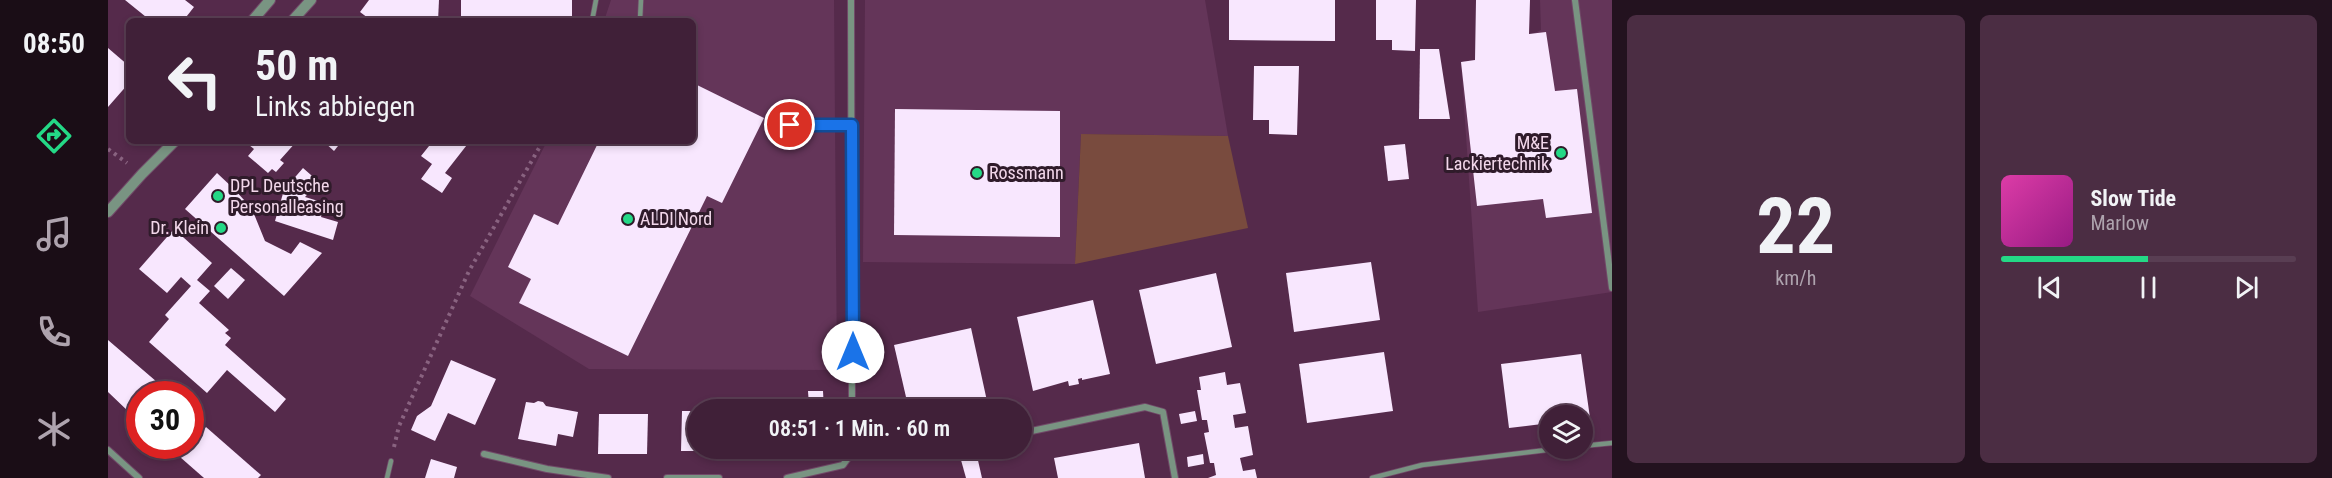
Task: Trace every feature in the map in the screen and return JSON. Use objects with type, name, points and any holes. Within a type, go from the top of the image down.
[{"type":"street","points":[[255,18],[270,0]]},
{"type":"street","points":[[295,18],[311,0]]},
{"type":"street","points":[[851,0],[852,399]]},
{"type":"street","points":[[1575,0],[1612,288]]},
{"type":"street","points":[[142,174],[163,144]]},
{"type":"street","points":[[108,212],[172,144]]},
{"type":"street","points":[[1032,431],[1144,407],[1163,412],[1175,478]]},
{"type":"street","points":[[108,450],[139,478]]},
{"type":"street","points":[[484,454],[547,469],[608,478]]},
{"type":"street","points":[[787,478],[843,465],[846,459]]},
{"type":"street","points":[[668,478],[719,478]]},
{"type":"lane","points":[[593,18],[596,0]]},
{"type":"lane","points":[[640,0],[640,18]]},
{"type":"lane","points":[[790,125],[852,125]]},
{"type":"lane","points":[[1593,445],[1612,443]]},
{"type":"lane","points":[[1372,478],[1422,465],[1539,451]]},
{"type":"lane","points":[[387,478],[391,461]]},
{"type":"path","points":[[391,461],[399,426],[469,271],[541,144]]},
{"type":"shaded area","points":[[611,0],[834,0],[837,370],[589,369],[470,296],[546,144],[696,144],[696,18],[605,18]]},
{"type":"shaded area","points":[[865,0],[1205,0],[1228,136],[1081,134],[1075,264],[863,262]]},
{"type":"shaded area","points":[[1540,0],[1612,0],[1612,292],[1478,312],[1461,62],[1475,60],[1541,30]]},
{"type":"shaded area","points":[[1081,134],[1228,136],[1248,228],[1075,264]]},
{"type":"building","points":[[125,0],[185,0],[194,7],[185,18],[147,18]]},
{"type":"building","points":[[369,0],[439,0],[438,18],[368,18],[360,12]]},
{"type":"building","points":[[461,0],[572,0],[572,18],[461,18]]},
{"type":"building","points":[[1229,0],[1335,0],[1335,41],[1229,40]]},
{"type":"building","points":[[1376,0],[1416,0],[1415,51],[1392,50],[1392,40],[1376,40]]},
{"type":"building","points":[[1476,0],[1530,0],[1529,34],[1546,32],[1555,91],[1577,89],[1592,213],[1546,218],[1543,199],[1477,206],[1461,62],[1475,60]]},
{"type":"building","points":[[108,48],[126,63],[126,86],[108,107]]},
{"type":"building","points":[[1420,49],[1439,49],[1450,119],[1419,119]]},
{"type":"building","points":[[1254,66],[1299,66],[1297,135],[1269,134],[1269,120],[1253,120]]},
{"type":"building","name":"ALDI Nord","points":[[696,84],[764,118],[722,203],[707,196],[628,356],[519,303],[531,279],[508,267],[534,214],[558,225],[598,144],[696,144]]},
{"type":"building","name":"Rossmann","points":[[895,109],[1060,111],[1060,237],[894,235]]},
{"type":"building","points":[[248,144],[294,144],[280,160],[284,163],[276,172],[272,169],[268,173],[248,156],[254,149]]},
{"type":"building","points":[[326,144],[340,144],[334,151]]},
{"type":"building","points":[[431,144],[468,144],[445,173],[452,178],[442,193],[421,179],[432,164],[421,156]]},
{"type":"building","points":[[1405,144],[1409,179],[1388,181],[1384,146]]},
{"type":"building","points":[[303,168],[319,182],[305,197],[325,203],[321,217],[338,222],[333,240],[275,221],[284,190]]},
{"type":"building","points":[[217,173],[255,212],[265,241],[291,254],[300,242],[322,253],[284,296],[185,209]]},
{"type":"building","points":[[174,229],[212,263],[197,280],[210,291],[199,303],[229,330],[225,333],[231,338],[225,345],[286,399],[275,412],[227,370],[207,393],[204,390],[204,381],[193,381],[149,342],[169,319],[165,315],[191,286],[181,277],[167,293],[139,269]]},
{"type":"building","points":[[1371,262],[1380,320],[1294,332],[1286,273]]},
{"type":"building","points":[[231,268],[245,280],[228,299],[214,286]]},
{"type":"building","points":[[1216,273],[1232,347],[1156,364],[1139,290]]},
{"type":"building","points":[[1093,300],[1110,374],[1078,379],[1079,384],[1069,386],[1068,381],[1033,391],[1017,317]]},
{"type":"building","points":[[971,328],[987,399],[906,399],[894,345]]},
{"type":"building","points":[[108,340],[156,381],[126,381],[126,409],[108,392]]},
{"type":"building","points":[[1384,352],[1393,411],[1307,423],[1299,364]]},
{"type":"building","points":[[1581,354],[1588,405],[1539,405],[1539,424],[1509,428],[1501,364]]},
{"type":"building","points":[[451,360],[496,379],[475,425],[448,413],[435,441],[411,430],[417,416],[431,406]]},
{"type":"building","points":[[1225,372],[1227,385],[1240,383],[1246,413],[1233,415],[1235,428],[1248,426],[1253,455],[1240,458],[1243,471],[1255,469],[1257,478],[1208,478],[1216,475],[1214,463],[1210,463],[1204,433],[1209,432],[1207,420],[1202,420],[1197,390],[1201,390],[1199,377]]},
{"type":"building","points":[[808,391],[823,391],[823,399],[809,399]]},
{"type":"building","points":[[526,402],[543,402],[546,406],[578,412],[573,437],[558,434],[556,446],[518,439]]},
{"type":"building","points":[[682,411],[687,411],[687,451],[681,451]]},
{"type":"building","points":[[1195,411],[1197,421],[1181,424],[1179,414]]},
{"type":"building","points":[[599,414],[648,414],[647,454],[598,454]]},
{"type":"building","points":[[206,427],[261,475],[258,478],[204,478],[182,459],[204,459],[204,429]]},
{"type":"building","points":[[1139,443],[1145,478],[1058,478],[1054,458]]},
{"type":"building","points":[[1203,454],[1204,464],[1188,467],[1187,457]]},
{"type":"building","points":[[431,459],[457,467],[454,478],[425,478]]},
{"type":"building","points":[[978,459],[982,478],[966,478],[961,460]]},
{"type":"place","name":"M&E Lackiertechnik","points":[[1561,153]]},
{"type":"place","name":"Rossmann","points":[[977,173]]},
{"type":"place","name":"DPL Deutsche Personalleasing","points":[[218,196]]},
{"type":"place","name":"ALDI Nord","points":[[628,219]]},
{"type":"place","name":"Dr. Klein","points":[[221,228]]},
{"type":"route","points":[[790,125],[852,125],[853,352]]}]
